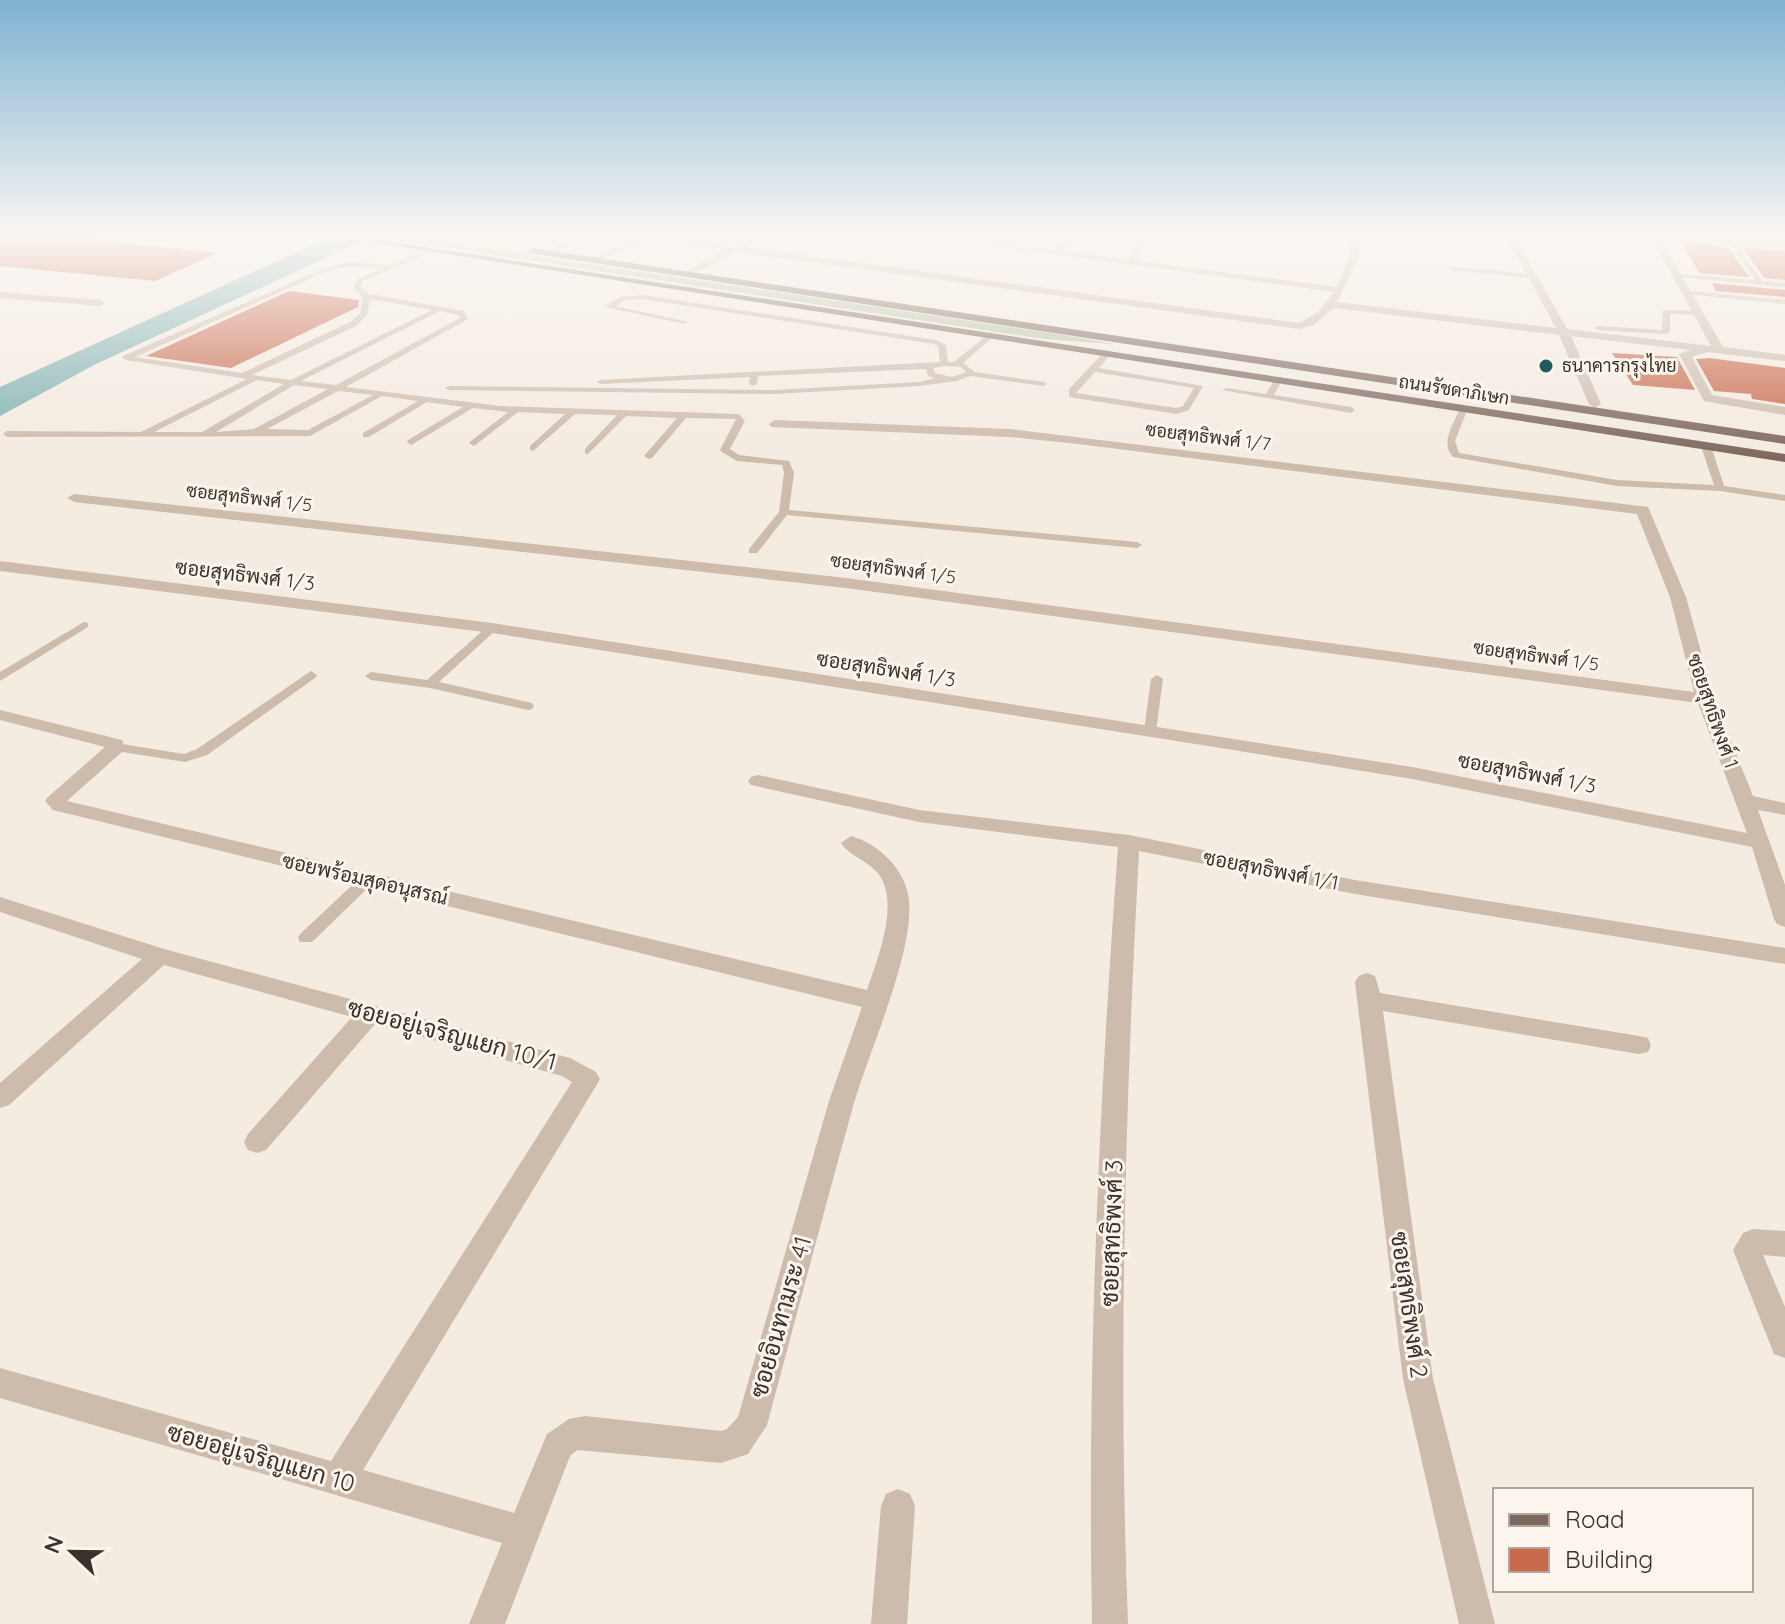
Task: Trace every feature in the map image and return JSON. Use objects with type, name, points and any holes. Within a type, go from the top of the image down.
[{"type":"main road","name":"ถนนรัชดาภิเษก","points":[[830,310],[1114,353],[1277,382],[1785,458]]},
{"type":"main road","name":"ถนนรัชดาภิเษก","points":[[930,310],[1129,339],[1244,352],[1785,432]]},
{"type":"main road","name":"ถนนรัชดาภิเษก","points":[[1129,339],[1231,358],[1785,440]]},
{"type":"main road","name":"ถนนรัชดาภิเษก","points":[[1114,353],[1227,364],[1785,448]]},
{"type":"street","points":[[1181,310],[1309,325],[1323,310]]},
{"type":"street","points":[[1375,310],[1785,360]]},
{"type":"street","points":[[1551,310],[1595,404]]},
{"type":"street","points":[[1698,310],[1719,350]]},
{"type":"street","points":[[1785,360],[1685,353],[1708,398],[1781,410],[1785,432]]},
{"type":"street","name":"ซอยสุทธิพงศ์ 1/7","points":[[775,424],[1010,433],[1636,507]]},
{"type":"street","name":"ซอยสุทธิพงศ์ 1/5","points":[[74,498],[846,583],[1705,699]]},
{"type":"street","name":"ซอยสุทธิพงศ์ 1","points":[[1636,507],[1643,510],[1678,597],[1705,699],[1761,842],[1785,919]]},
{"type":"street","name":"ซอยสุทธิพงศ์ 1/3","points":[[0,566],[492,628],[1150,731],[1412,773],[1761,842]]},
{"type":"street","points":[[0,715],[116,747]]},
{"type":"street","name":"ซอยพร้อมสุดอนุสรณ์","points":[[116,747],[55,801],[60,806],[875,1001]]},
{"type":"street","name":"ซอยสุทธิพงศ์ 1/1","points":[[758,781],[919,816],[1129,842],[1355,887],[1785,956]]},
{"type":"street","points":[[1745,801],[1785,809]]},
{"type":"street","name":"ซอยสุทธิพงศ์ 3","points":[[1110,1624],[1105,1456],[1119,997],[1129,842]]},
{"type":"street","name":"ซอยอินทามระ 41","points":[[487,1624],[558,1445],[569,1435],[585,1432],[721,1447],[737,1443],[751,1425],[842,1101],[896,939],[898,898],[887,868],[851,843]]},
{"type":"street","name":"ซอยอยู่เจริญแยก 10/1","points":[[0,904],[160,956],[570,1068],[587,1079],[338,1481]]},
{"type":"street","points":[[0,1098],[160,956]]},
{"type":"street","name":"ซอยสุทธิพงศ์ 2","points":[[1477,1624],[1418,1379],[1368,991],[1639,1045]]},
{"type":"street","points":[[257,1142],[370,1013]]},
{"type":"street","points":[[1785,1244],[1753,1242],[1747,1250],[1785,1344]]},
{"type":"street","name":"ซอยอยู่เจริญแยก 10","points":[[0,1383],[522,1532]]},
{"type":"street","points":[[889,1624],[898,1506]]},
{"type":"lane","points":[[235,310],[126,358],[424,401],[517,409],[741,418],[725,450],[737,458],[786,463],[789,473],[784,512],[753,551]]},
{"type":"lane","points":[[243,376],[353,324],[364,310]]},
{"type":"lane","points":[[204,435],[293,382],[437,310]]},
{"type":"lane","points":[[256,432],[464,319],[461,313],[448,310]]},
{"type":"lane","points":[[623,310],[685,322]]},
{"type":"lane","points":[[726,310],[936,342],[942,345],[944,364]]},
{"type":"lane","points":[[1598,328],[1666,332],[1666,312],[1673,310]]},
{"type":"lane","points":[[1763,310],[1785,312]]},
{"type":"lane","points":[[957,364],[991,334]]},
{"type":"lane","points":[[1093,369],[1199,386],[1186,408],[1177,411],[1071,393],[1093,369],[1114,353]]},
{"type":"lane","points":[[557,387],[944,364],[968,367],[970,374]]},
{"type":"lane","points":[[929,366],[931,374],[944,379]]},
{"type":"lane","points":[[753,392],[754,374]]},
{"type":"lane","points":[[449,388],[557,387],[753,392],[920,384],[970,374],[1043,384]]},
{"type":"lane","points":[[142,435],[255,378]]},
{"type":"lane","points":[[1269,397],[1277,382]]},
{"type":"lane","points":[[1226,390],[1351,410]]},
{"type":"lane","points":[[7,434],[310,433],[379,395]]},
{"type":"lane","points":[[366,435],[424,401]]},
{"type":"lane","points":[[411,442],[472,405]]},
{"type":"lane","points":[[474,443],[517,409]]},
{"type":"lane","points":[[1463,410],[1451,441],[1452,451],[1456,455],[1617,483],[1720,488],[1785,498]]},
{"type":"lane","points":[[533,448],[573,411]]},
{"type":"lane","points":[[588,451],[624,413]]},
{"type":"lane","points":[[649,456],[684,415]]},
{"type":"lane","points":[[1706,446],[1720,488]]},
{"type":"lane","points":[[784,512],[1137,545]]},
{"type":"lane","points":[[0,677],[84,625]]},
{"type":"lane","points":[[430,684],[492,628]]},
{"type":"lane","points":[[116,747],[185,758],[202,752],[311,675]]},
{"type":"lane","points":[[371,676],[430,684],[528,706]]},
{"type":"lane","points":[[1150,731],[1157,679]]},
{"type":"lane","points":[[306,938],[367,880]]},
{"type":"green space","points":[[852,310],[895,310],[1114,344],[1043,339]]},
{"type":"water","points":[[170,310],[213,310],[96,364],[0,416],[0,387]]},
{"type":"building","points":[[248,310],[352,310],[231,368],[146,356]]},
{"type":"building","points":[[1612,353],[1677,357],[1695,390],[1633,385]]},
{"type":"building","points":[[1696,359],[1785,368],[1785,404],[1752,399],[1751,394],[1714,391]]},
{"type":"place","name":"ธนาคารกรุงไทย","points":[[1546,366]]}]
